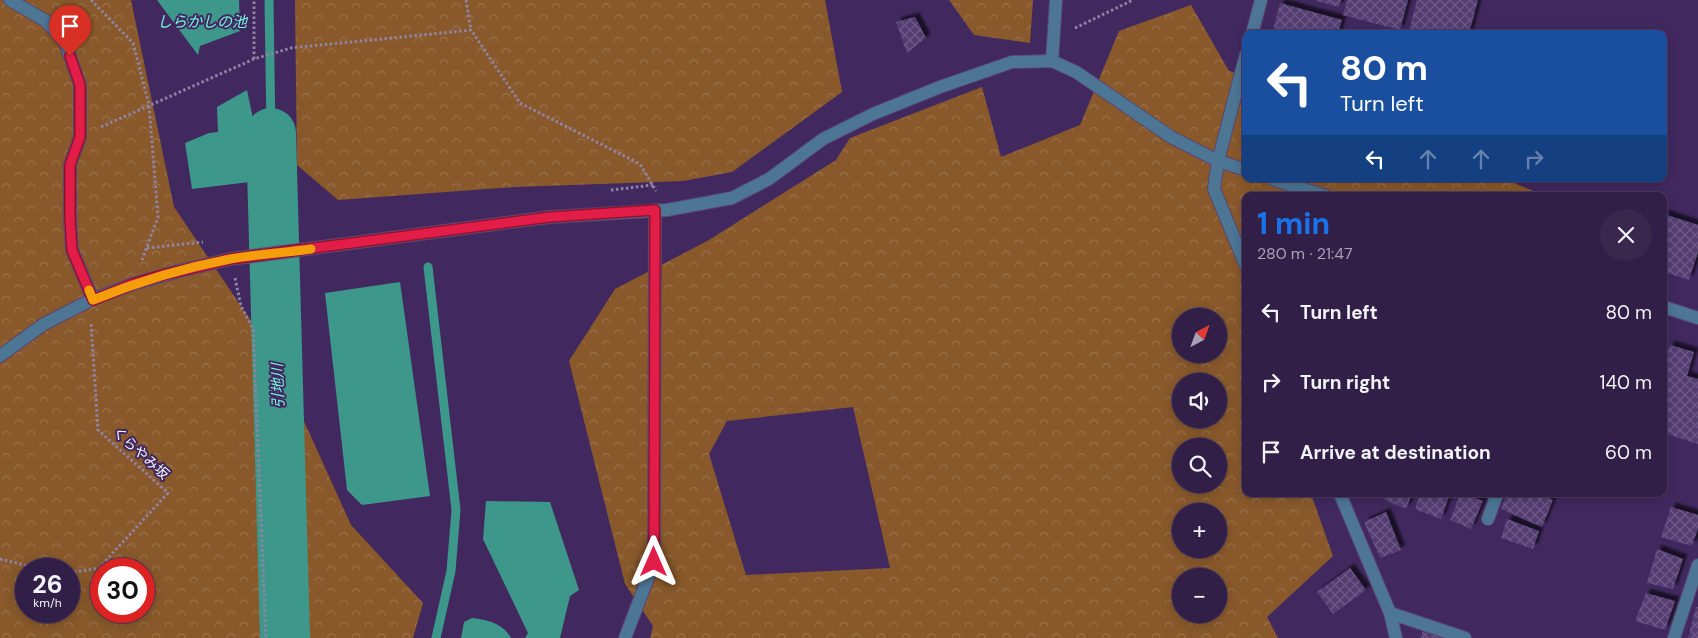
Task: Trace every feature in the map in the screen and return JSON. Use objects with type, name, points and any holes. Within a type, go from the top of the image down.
[{"type":"street","points":[[10,0],[46,21],[65,42],[80,85],[80,137],[70,165],[70,220],[72,250],[93,300]]},
{"type":"street","points":[[1052,61],[1056,0]]},
{"type":"street","points":[[1253,30],[1261,0]]},
{"type":"street","points":[[0,356],[44,324],[93,300],[133,284],[179,271],[250,256],[550,217],[661,210],[732,198],[769,178],[823,139],[872,114],[940,87],[1012,62],[1052,61],[1076,72],[1171,137],[1218,161],[1242,169]]},
{"type":"street","points":[[1242,69],[1218,161],[1214,189],[1242,256]]},
{"type":"street","points":[[1282,182],[1313,192]]},
{"type":"street","points":[[625,638],[654,562],[661,210]]},
{"type":"street","points":[[1667,308],[1698,318]]},
{"type":"street","points":[[1341,497],[1390,613],[1396,638]]},
{"type":"street","points":[[1488,519],[1495,497]]},
{"type":"street","points":[[1674,638],[1698,565]]},
{"type":"street","points":[[1390,613],[1465,638]]},
{"type":"path","points":[[91,0],[133,43],[149,105],[158,216],[133,284]]},
{"type":"path","points":[[254,0],[254,59]]},
{"type":"path","points":[[466,0],[471,30],[520,104],[640,164],[661,210]]},
{"type":"path","points":[[1054,37],[1133,0]]},
{"type":"path","points":[[80,137],[254,59],[292,48],[471,30]]},
{"type":"path","points":[[147,248],[209,242]]},
{"type":"path","points":[[232,270],[241,306],[253,329],[266,638]]},
{"type":"path","name":"くらやみ坂","points":[[80,571],[99,568],[168,493],[98,430],[91,329]]},
{"type":"path","points":[[0,559],[15,563]]},
{"type":"green space","points":[[0,0],[131,0],[174,207],[274,355],[351,525],[423,603],[413,638],[0,638]]},
{"type":"green space","points":[[295,0],[825,0],[842,92],[732,172],[683,181],[515,187],[338,200],[297,165]]},
{"type":"green space","points":[[949,0],[1033,0],[1030,43],[974,35]]},
{"type":"green space","points":[[1191,5],[1229,71],[1242,76],[1242,182],[1512,182],[1536,192],[1242,192],[1242,497],[1312,497],[1333,556],[1267,617],[1278,638],[650,638],[653,626],[625,584],[569,361],[615,289],[709,240],[836,160],[850,138],[982,87],[1001,157],[1080,125],[1119,31]],"holes":[[[853,407],[890,568],[746,575],[709,454],[727,421]]]},
{"type":"water","name":"しらかしの池","points":[[157,0],[239,0],[240,31],[200,46],[198,55]]},
{"type":"water","points":[[247,90],[266,180],[192,189],[185,143],[209,133],[218,132],[217,107]]},
{"type":"water","points":[[400,282],[430,496],[362,505],[347,490],[325,293]]},
{"type":"water","points":[[486,501],[550,502],[579,590],[570,596],[560,638],[525,638],[528,633],[483,539]]},
{"type":"water","points":[[472,618],[489,621],[499,626],[511,638],[461,638],[464,622]]},
{"type":"building","points":[[1314,0],[1341,0],[1339,7]]},
{"type":"building","points":[[1347,0],[1408,0],[1400,30],[1343,15]]},
{"type":"building","points":[[1417,0],[1478,0],[1470,30],[1409,30]]},
{"type":"building","points":[[1280,3],[1342,20],[1339,30],[1273,30]]},
{"type":"building","points":[[915,17],[926,38],[907,53],[896,22]]},
{"type":"building","points":[[1667,215],[1698,225],[1698,252],[1689,280],[1667,273]]},
{"type":"building","points":[[1670,345],[1694,352],[1687,376],[1698,379],[1698,444],[1667,434],[1667,354]]},
{"type":"building","points":[[1384,497],[1411,497],[1406,509],[1383,499]]},
{"type":"building","points":[[1419,497],[1449,497],[1441,519],[1415,509]]},
{"type":"building","points":[[1459,497],[1473,497],[1483,501],[1471,529],[1450,520]]},
{"type":"building","points":[[1506,497],[1546,497],[1553,500],[1542,527],[1501,509]]},
{"type":"building","points":[[1671,507],[1698,515],[1698,528],[1692,546],[1661,537]]},
{"type":"building","points":[[1386,512],[1401,550],[1380,558],[1364,522]]},
{"type":"building","points":[[1507,519],[1539,531],[1533,549],[1501,538]]},
{"type":"building","points":[[1657,549],[1683,559],[1673,589],[1647,583]]},
{"type":"building","points":[[1350,568],[1366,590],[1333,614],[1317,592]]},
{"type":"building","points":[[1646,593],[1675,601],[1665,630],[1635,621]]},
{"type":"building","points":[[1696,607],[1698,607],[1698,638],[1688,638]]},
{"type":"building","points":[[1423,630],[1446,638],[1420,638]]},
{"type":"waterway","points":[[245,133],[271,133],[269,0]]},
{"type":"waterway","name":"引地川","points":[[271,133],[285,638]]},
{"type":"waterway","points":[[428,267],[456,510],[451,571],[436,638]]},
{"type":"slow traffic","points":[[89,290],[93,300],[133,284],[230,259],[311,249]]},
{"type":"route","points":[[70,56],[80,85],[80,137],[70,165],[72,250],[93,300],[133,284],[163,275],[230,259],[550,217],[655,210],[654,562]]}]
